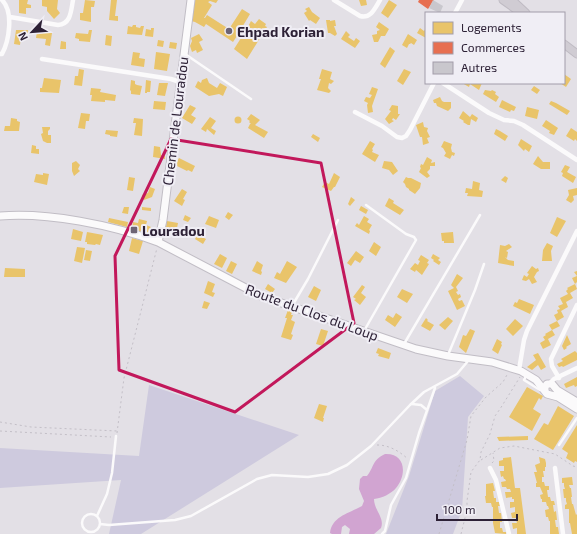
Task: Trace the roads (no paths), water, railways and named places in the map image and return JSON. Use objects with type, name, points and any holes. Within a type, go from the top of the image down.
[{"type":"main road","points":[[503,0],[520,12]]},
{"type":"main road","points":[[512,0],[525,12]]},
{"type":"main road","points":[[565,45],[577,54]]},
{"type":"street","points":[[0,54],[2,54],[6,47],[10,17],[6,4],[2,0]]},
{"type":"street","points":[[10,17],[62,25],[70,17],[73,0]]},
{"type":"street","name":"Chemin de Louradou","points":[[158,242],[163,220],[190,0]]},
{"type":"street","points":[[334,0],[360,16],[365,17],[372,14],[380,0]]},
{"type":"street","points":[[456,12],[462,0]]},
{"type":"street","points":[[42,59],[172,79],[180,82]]},
{"type":"street","points":[[356,112],[382,126],[397,137],[402,138],[406,136],[410,130],[433,84]]},
{"type":"street","points":[[445,84],[494,115],[504,120],[514,121],[523,125],[577,160]]},
{"type":"street","name":"Route du Clos du Loup","points":[[0,216],[32,216],[67,220],[124,231],[158,242],[261,296],[364,332],[404,344],[448,356],[492,362],[511,367],[522,371],[550,388]]},
{"type":"street","points":[[522,371],[524,340],[527,331],[577,231]]},
{"type":"street","points":[[559,378],[552,366],[551,359],[577,305]]},
{"type":"street","points":[[550,388],[559,378],[577,368]]},
{"type":"street","points":[[550,388],[577,402]]},
{"type":"street","points":[[550,388],[577,409]]},
{"type":"street","points":[[490,468],[496,480],[509,534]]},
{"type":"street","points":[[555,468],[563,534]]},
{"type":"lane","points":[[184,52],[250,99]]},
{"type":"lane","points":[[364,332],[416,240],[414,237],[406,234],[366,205]]},
{"type":"lane","points":[[404,344],[480,215]]},
{"type":"lane","points":[[292,307],[338,220]]},
{"type":"lane","points":[[448,356],[484,264]]},
{"type":"lane","points":[[100,524],[109,525],[175,520],[191,516],[257,479],[272,475],[308,476],[328,474],[347,465],[371,446],[424,392],[457,374],[467,363],[469,358]]},
{"type":"lane","points":[[522,371],[524,380],[542,391],[550,388]]},
{"type":"lane","points":[[382,534],[391,505],[406,478],[435,387]]},
{"type":"lane","points":[[410,405],[418,403],[427,410]]},
{"type":"lane","points":[[559,445],[577,418]]},
{"type":"lane","points":[[100,524],[97,516],[107,494],[112,473],[116,436]]},
{"type":"lane","points":[[97,516],[91,514],[84,518],[84,527],[87,532],[96,530],[100,524]]},
{"type":"place","name":"Ehpad Korian","points":[[229,31]]},
{"type":"place","name":"Louradou","points":[[134,230]]}]
